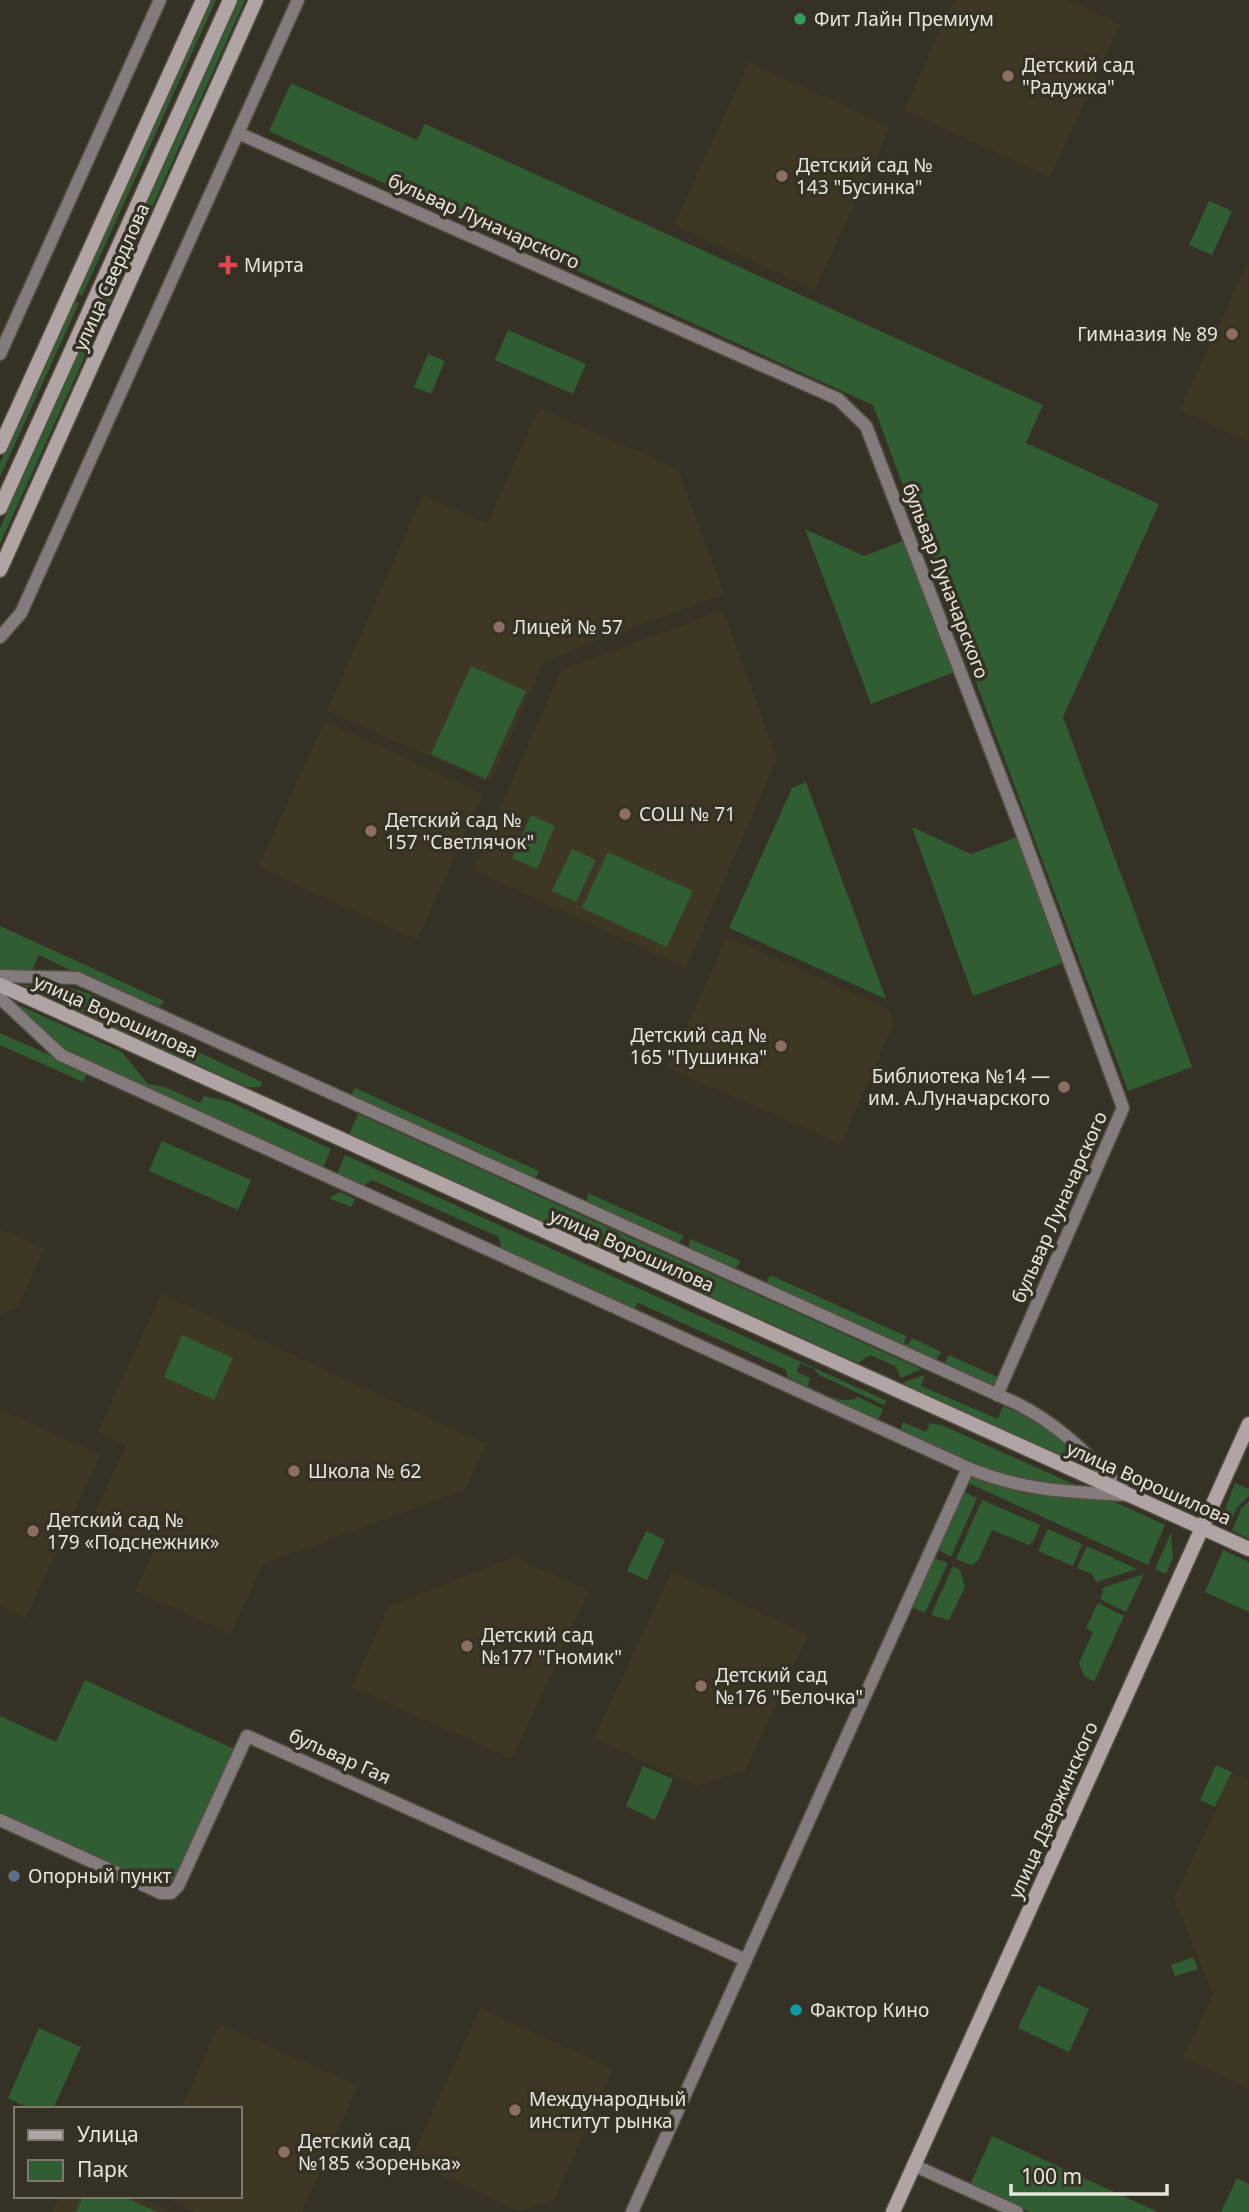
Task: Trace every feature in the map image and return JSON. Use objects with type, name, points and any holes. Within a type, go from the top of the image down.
[{"type":"main road","name":"улица Свердлова","points":[[0,447],[203,0]]},
{"type":"main road","name":"улица Свердлова","points":[[0,508],[229,0]]},
{"type":"main road","name":"улица Свердлова","points":[[0,570],[256,0]]},
{"type":"main road","name":"улица Ворошилова","points":[[0,985],[1249,1549]]},
{"type":"main road","name":"улица Дзержинского","points":[[893,2212],[1249,1424]]},
{"type":"street","points":[[0,354],[160,0]]},
{"type":"street","points":[[0,637],[21,613],[298,0]]},
{"type":"street","name":"бульвар Луначарского","points":[[238,133],[838,399],[866,426],[1124,1108],[998,1395]]},
{"type":"street","points":[[0,976],[77,978],[998,1395],[1043,1417],[1067,1435],[1128,1496]]},
{"type":"street","points":[[0,998],[61,1055],[968,1468],[1025,1487],[1128,1496]]},
{"type":"street","points":[[632,2212],[968,1468]]},
{"type":"street","name":"бульвар Гая","points":[[0,1820],[161,1893],[171,1893],[178,1886],[247,1736],[746,1960]]},
{"type":"street","points":[[914,2165],[1017,2212]]},
{"type":"shaded area","name":"Детский сад \"Радужка\"","points":[[954,0],[1068,0],[1120,24],[1050,177],[904,110]]},
{"type":"shaded area","name":"Детский сад № 143 \"Бусинка\"","points":[[749,62],[890,127],[815,290],[674,225]]},
{"type":"shaded area","name":"Гимназия № 89","points":[[1249,259],[1249,442],[1180,410]]},
{"type":"shaded area","name":"Лицей № 57","points":[[539,408],[678,469],[724,594],[544,661],[490,783],[327,711],[423,495],[487,524]]},
{"type":"shaded area","name":"СОШ № 71","points":[[723,610],[777,758],[686,968],[473,870],[561,670]]},
{"type":"shaded area","name":"Детский сад № 157 \"Светлячок\"","points":[[325,721],[483,794],[417,940],[258,867]]},
{"type":"shaded area","name":"Детский сад № 165 \"Пушинка\"","points":[[727,937],[889,1009],[893,1025],[841,1144],[668,1068]]},
{"type":"shaded area","points":[[0,1229],[44,1249],[18,1307],[0,1314]]},
{"type":"shaded area","name":"Школа № 62","points":[[161,1294],[486,1444],[465,1490],[263,1564],[231,1634],[135,1591],[154,1551],[90,1523],[126,1445],[98,1432]]},
{"type":"shaded area","name":"Детский сад № 179 «Подснежник»","points":[[0,1409],[100,1455],[26,1618],[0,1606]]},
{"type":"shaded area","name":"Детский сад №177 \"Гномик\"","points":[[515,1557],[589,1591],[512,1759],[352,1687],[389,1606]]},
{"type":"shaded area","name":"Детский сад №176 \"Белочка\"","points":[[672,1571],[808,1635],[745,1771],[697,1786],[594,1738]]},
{"type":"shaded area","points":[[1233,1773],[1249,1781],[1249,2088],[1183,2058],[1213,1994],[1174,1898]]},
{"type":"shaded area","name":"Международный институт рынка","points":[[480,2008],[613,2069],[554,2200],[520,2211],[410,2161]]},
{"type":"shaded area","name":"Детский сад №185 «Зоренька»","points":[[219,2024],[358,2086],[302,2212],[195,2212],[164,2198],[242,2198],[242,2107],[182,2107]]},
{"type":"shaded area","points":[[59,2198],[141,2198],[172,2212],[52,2212]]},
{"type":"green space","points":[[209,0],[216,0],[82,296],[76,293]]},
{"type":"green space","points":[[239,0],[245,0],[107,308],[101,305]]},
{"type":"green space","points":[[291,83],[417,140],[425,124],[1043,405],[1026,443],[1159,504],[1063,717],[1192,1067],[1128,1091],[873,405],[269,131]]},
{"type":"green space","points":[[1209,201],[1232,211],[1212,255],[1189,245]]},
{"type":"green space","points":[[74,300],[79,303],[0,477],[0,463]]},
{"type":"green space","points":[[98,311],[104,314],[0,544],[0,528]]},
{"type":"green space","points":[[508,330],[586,364],[573,394],[495,360]]},
{"type":"green space","points":[[428,354],[445,361],[431,394],[414,387]]},
{"type":"green space","points":[[805,529],[864,556],[905,540],[955,672],[871,704]]},
{"type":"green space","points":[[471,666],[526,691],[486,779],[431,754]]},
{"type":"green space","points":[[806,782],[886,999],[729,928],[792,788]]},
{"type":"green space","points":[[531,815],[555,826],[537,869],[512,858]]},
{"type":"green space","points":[[912,827],[971,854],[1017,837],[1063,963],[973,996]]},
{"type":"green space","points":[[572,849],[596,860],[576,902],[552,891]]},
{"type":"green space","points":[[608,852],[693,891],[667,947],[582,908]]},
{"type":"green space","points":[[0,926],[164,1001],[157,1010],[150,1009],[39,955],[30,975],[0,972]]},
{"type":"green space","points":[[22,985],[72,988],[99,997],[101,1006],[262,1082],[260,1087],[247,1087]]},
{"type":"green space","points":[[14,1003],[122,1052],[148,1084],[165,1087],[200,1103],[204,1096],[230,1102],[331,1149],[322,1170],[67,1053]]},
{"type":"green space","points":[[0,1033],[88,1072],[83,1082],[0,1045]]},
{"type":"green space","points":[[355,1088],[539,1171],[534,1181],[350,1098]]},
{"type":"green space","points":[[358,1114],[921,1369],[901,1378],[895,1366],[870,1355],[858,1363],[349,1134]]},
{"type":"green space","points":[[162,1141],[251,1180],[238,1210],[149,1171]]},
{"type":"green space","points":[[345,1155],[887,1401],[884,1405],[819,1375],[814,1369],[800,1363],[797,1372],[810,1378],[808,1386],[839,1399],[858,1397],[883,1409],[878,1421],[788,1380],[786,1370],[638,1303],[635,1308],[629,1308],[502,1252],[499,1237],[372,1180],[360,1188],[336,1176]]},
{"type":"green space","points":[[340,1192],[355,1199],[351,1207],[329,1198]]},
{"type":"green space","points":[[588,1193],[684,1236],[677,1245],[586,1204]]},
{"type":"green space","points":[[690,1239],[741,1261],[734,1270],[688,1249]]},
{"type":"green space","points":[[770,1275],[906,1336],[904,1343],[908,1345],[912,1338],[942,1352],[935,1361],[766,1285]]},
{"type":"green space","points":[[182,1335],[233,1358],[214,1400],[164,1377]]},
{"type":"green space","points":[[949,1355],[1000,1378],[994,1387],[947,1367],[945,1363]]},
{"type":"green space","points":[[925,1375],[921,1386],[998,1419],[1003,1406],[1046,1425],[1081,1457],[1089,1468],[903,1385],[904,1382]]},
{"type":"green space","points":[[903,1422],[926,1432],[930,1423],[944,1426],[1080,1487],[1039,1484],[994,1473],[900,1431]]},
{"type":"green space","points":[[970,1478],[978,1478],[1025,1494],[1108,1499],[1165,1525],[1148,1565],[966,1482]]},
{"type":"green space","points":[[1235,1483],[1249,1489],[1249,1496],[1237,1507],[1229,1527],[1224,1512]]},
{"type":"green space","points":[[961,1490],[977,1498],[951,1557],[937,1549]]},
{"type":"green space","points":[[982,1500],[1040,1525],[1029,1545],[992,1530],[978,1561],[971,1565],[956,1559]]},
{"type":"green space","points":[[1249,1501],[1249,1539],[1232,1530],[1241,1509]]},
{"type":"green space","points":[[1048,1529],[1082,1544],[1073,1566],[1038,1551]]},
{"type":"green space","points":[[646,1531],[665,1540],[647,1580],[627,1571]]},
{"type":"green space","points":[[1171,1533],[1173,1558],[1166,1574],[1155,1569]]},
{"type":"green space","points":[[1087,1546],[1137,1569],[1096,1582],[1092,1574],[1077,1568]]},
{"type":"green space","points":[[1223,1550],[1249,1562],[1249,1612],[1205,1592]]},
{"type":"green space","points":[[933,1558],[948,1563],[925,1613],[911,1607]]},
{"type":"green space","points":[[953,1566],[960,1570],[965,1587],[949,1620],[931,1615]]},
{"type":"green space","points":[[1144,1574],[1126,1612],[1100,1599],[1102,1588]]},
{"type":"green space","points":[[1098,1603],[1124,1616],[1094,1682],[1084,1676],[1079,1663],[1093,1632],[1086,1628]]},
{"type":"green space","points":[[85,1680],[236,1750],[169,1890],[0,1814],[0,1716],[56,1742]]},
{"type":"green space","points":[[1216,1765],[1232,1772],[1215,1807],[1200,1800]]},
{"type":"green space","points":[[643,1766],[673,1779],[655,1820],[626,1806]]},
{"type":"green space","points":[[1193,1957],[1198,1969],[1175,1976],[1171,1965]]},
{"type":"green space","points":[[1038,1985],[1089,2009],[1069,2052],[1018,2028]]},
{"type":"green space","points":[[39,2028],[81,2047],[54,2107],[26,2107],[8,2098]]},
{"type":"green space","points":[[992,2136],[1158,2212],[1030,2212],[970,2185]]},
{"type":"green space","points":[[1237,2178],[1249,2184],[1249,2212],[1221,2212]]},
{"type":"green space","points":[[82,2198],[126,2198],[157,2212],[76,2212]]},
{"type":"place","name":"Фит Лайн Премиум","points":[[800,19]]},
{"type":"place","name":"Детский сад \"Радужка\"","points":[[1008,76]]},
{"type":"place","name":"Детский сад № 143 \"Бусинка\"","points":[[782,176]]},
{"type":"place","name":"Мирта","points":[[228,265]]},
{"type":"place","name":"Гимназия № 89","points":[[1232,334]]},
{"type":"place","name":"Лицей № 57","points":[[499,627]]},
{"type":"place","name":"СОШ № 71","points":[[625,814]]},
{"type":"place","name":"Детский сад № 157 \"Светлячок\"","points":[[371,831]]},
{"type":"place","name":"Детский сад № 165 \"Пушинка\"","points":[[781,1046]]},
{"type":"place","name":"Библиотека №14 — им. А.Луначарского","points":[[1064,1087]]},
{"type":"place","name":"Школа № 62","points":[[294,1471]]},
{"type":"place","name":"Детский сад № 179 «Подснежник»","points":[[33,1531]]},
{"type":"place","name":"Детский сад №177 \"Гномик\"","points":[[467,1646]]},
{"type":"place","name":"Детский сад №176 \"Белочка\"","points":[[701,1686]]},
{"type":"place","name":"Опорный пункт","points":[[14,1876]]},
{"type":"place","name":"Фактор Кино","points":[[796,2010]]},
{"type":"place","name":"Международный институт рынка","points":[[515,2110]]},
{"type":"place","name":"Детский сад №185 «Зоренька»","points":[[284,2152]]}]
